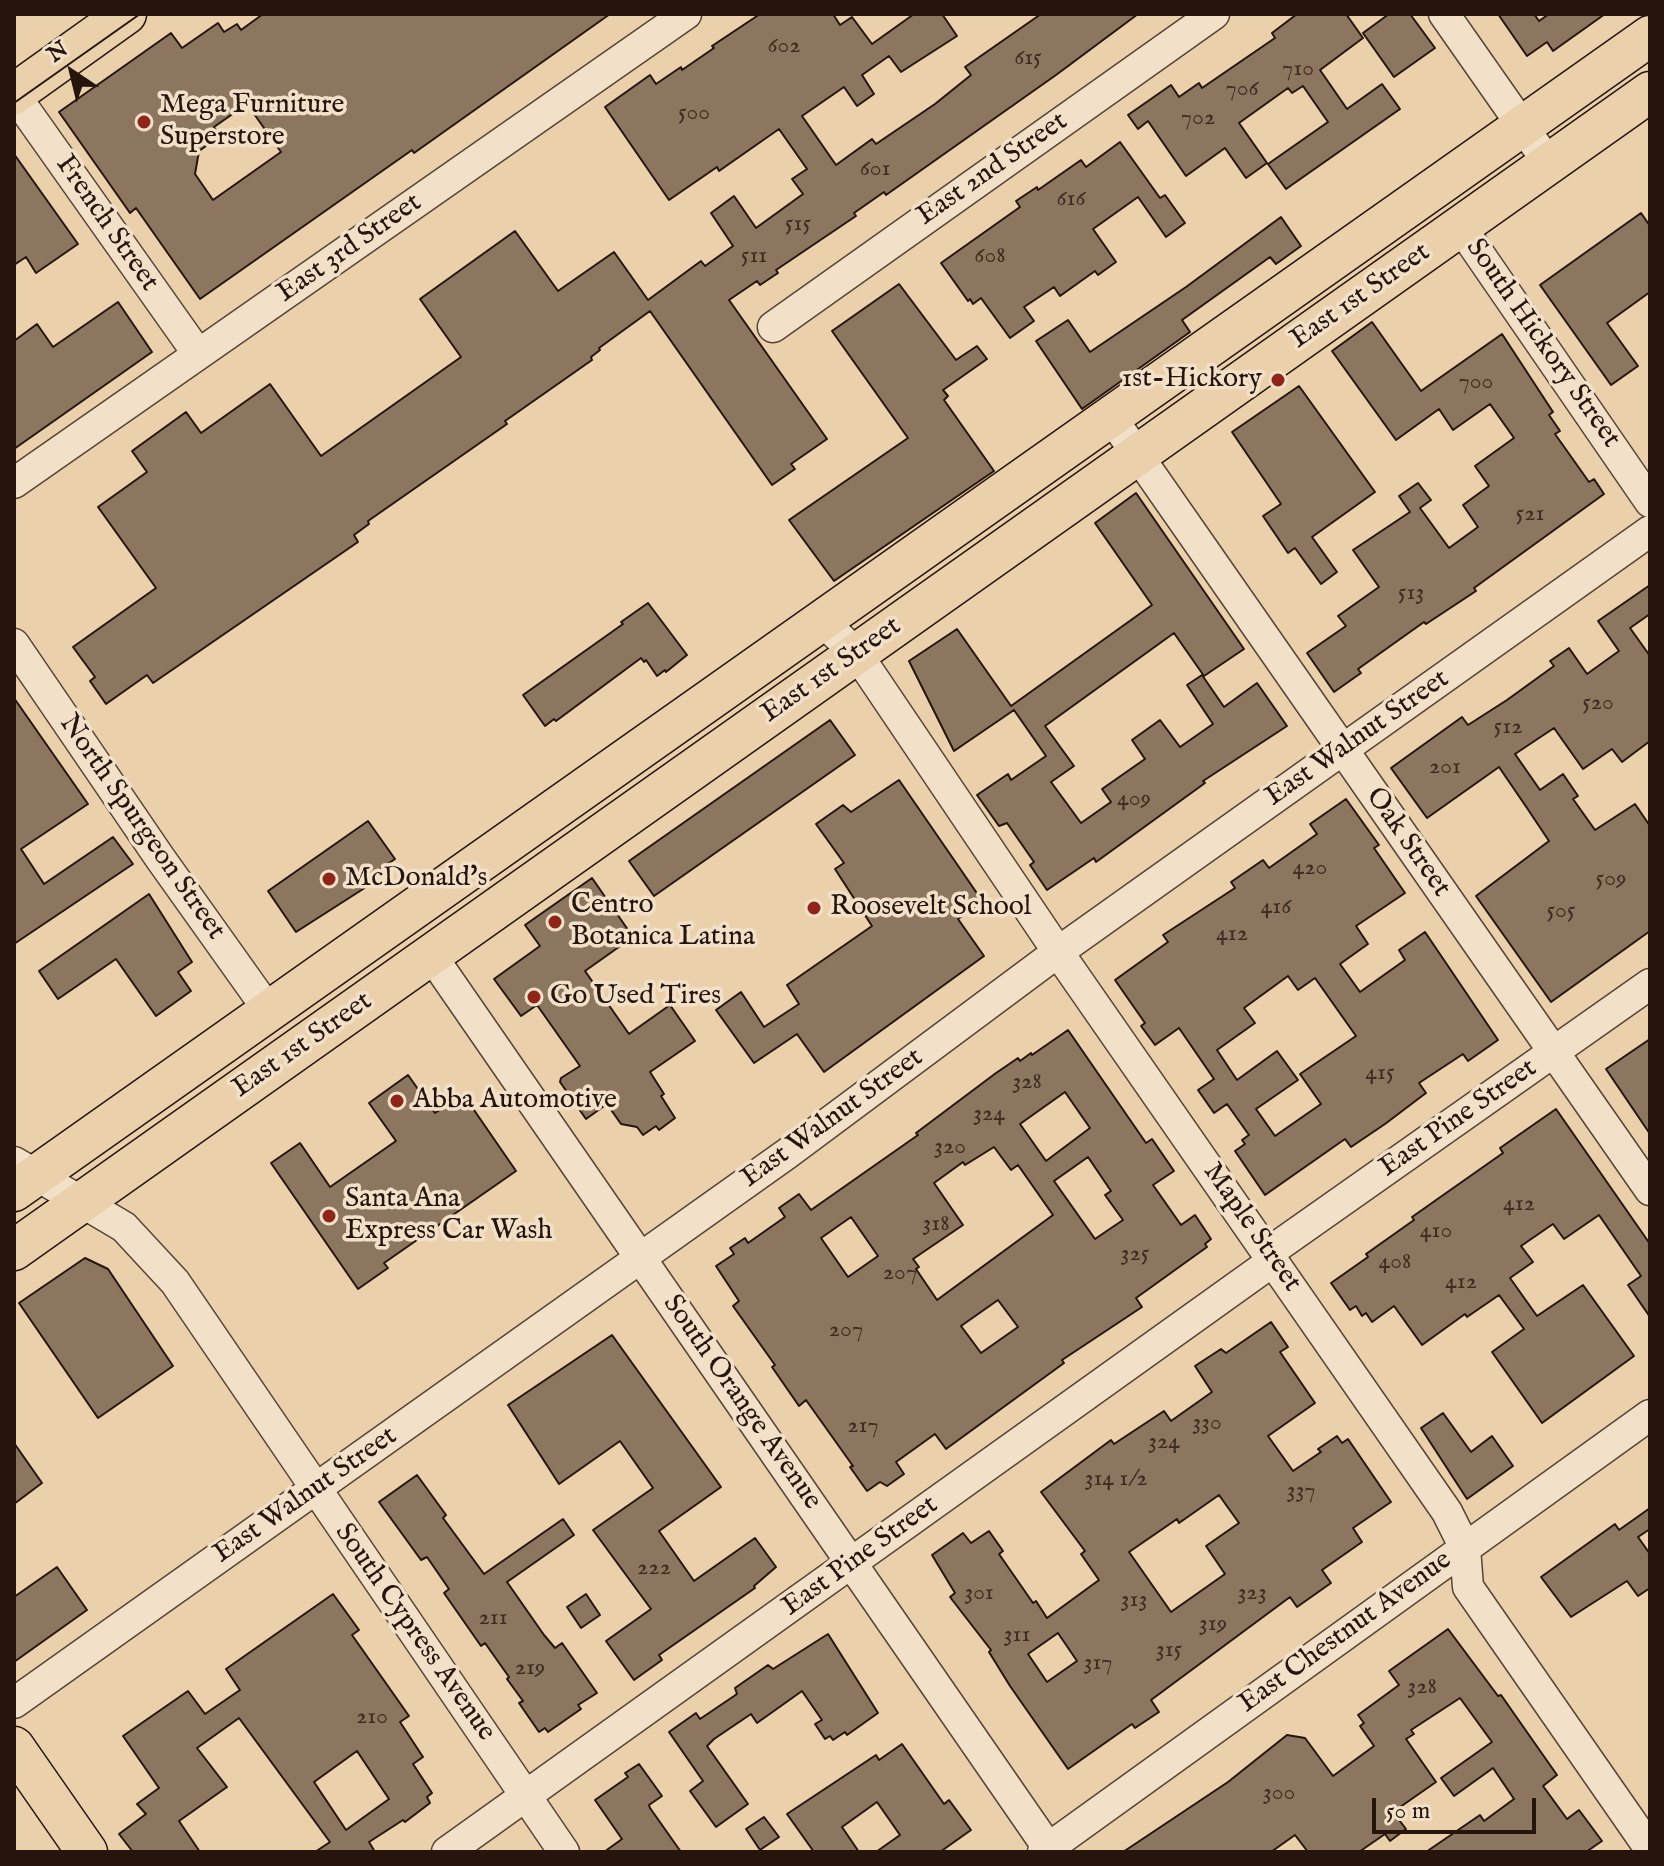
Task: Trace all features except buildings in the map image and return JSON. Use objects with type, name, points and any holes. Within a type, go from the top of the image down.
[{"type":"main road","points":[[14,94],[126,14]]},
{"type":"main road","name":"East 1st Street","points":[[22,1176],[269,1011],[1650,36]]},
{"type":"main road","name":"East 1st Street","points":[[14,1250],[1650,92]]},
{"type":"main road","points":[[14,1747],[87,1852]]},
{"type":"street","name":"East 3rd Street","points":[[14,483],[686,14]]},
{"type":"street","name":"East 2nd Street","points":[[773,327],[1214,14]]},
{"type":"street","points":[[1444,14],[1549,164]]},
{"type":"street","name":"French Street","points":[[14,94],[198,354]]},
{"type":"street","name":"South Hickory Street","points":[[1460,226],[1650,502]]},
{"type":"street","name":"Oak Street","points":[[1111,417],[1650,1190]]},
{"type":"street","name":"East Walnut Street","points":[[14,1703],[788,1153],[1058,952],[1650,531]]},
{"type":"street","name":"Maple Street","points":[[822,621],[857,654],[1058,952],[1447,1512],[1465,1548],[1468,1587],[1650,1849]]},
{"type":"street","name":"North Spurgeon Street","points":[[14,644],[269,1011]]},
{"type":"street","name":"South Orange Avenue","points":[[431,955],[1048,1851]]},
{"type":"street","name":"East Pine Street","points":[[447,1852],[852,1563],[1650,984]]},
{"type":"street","name":"South Cypress Avenue","points":[[22,1176],[82,1202],[124,1227],[175,1282],[564,1852]]},
{"type":"street","name":"East Chestnut Avenue","points":[[1048,1851],[1650,1415]]},
{"type":"tram line","points":[[14,103],[140,14]]},
{"type":"place","name":"Mega Furniture Superstore","points":[[144,122]]},
{"type":"place","name":"1st-Hickory","points":[[1278,380]]},
{"type":"place","name":"McDonald's","points":[[329,879]]},
{"type":"place","name":"Roosevelt School","points":[[814,908]]},
{"type":"place","name":"Centro Botanica Latina","points":[[555,922]]},
{"type":"place","name":"Go Used Tires","points":[[534,997]]},
{"type":"place","name":"Abba Automotive","points":[[397,1101]]},
{"type":"place","name":"Santa Ana Express Car Wash","points":[[329,1216]]}]
